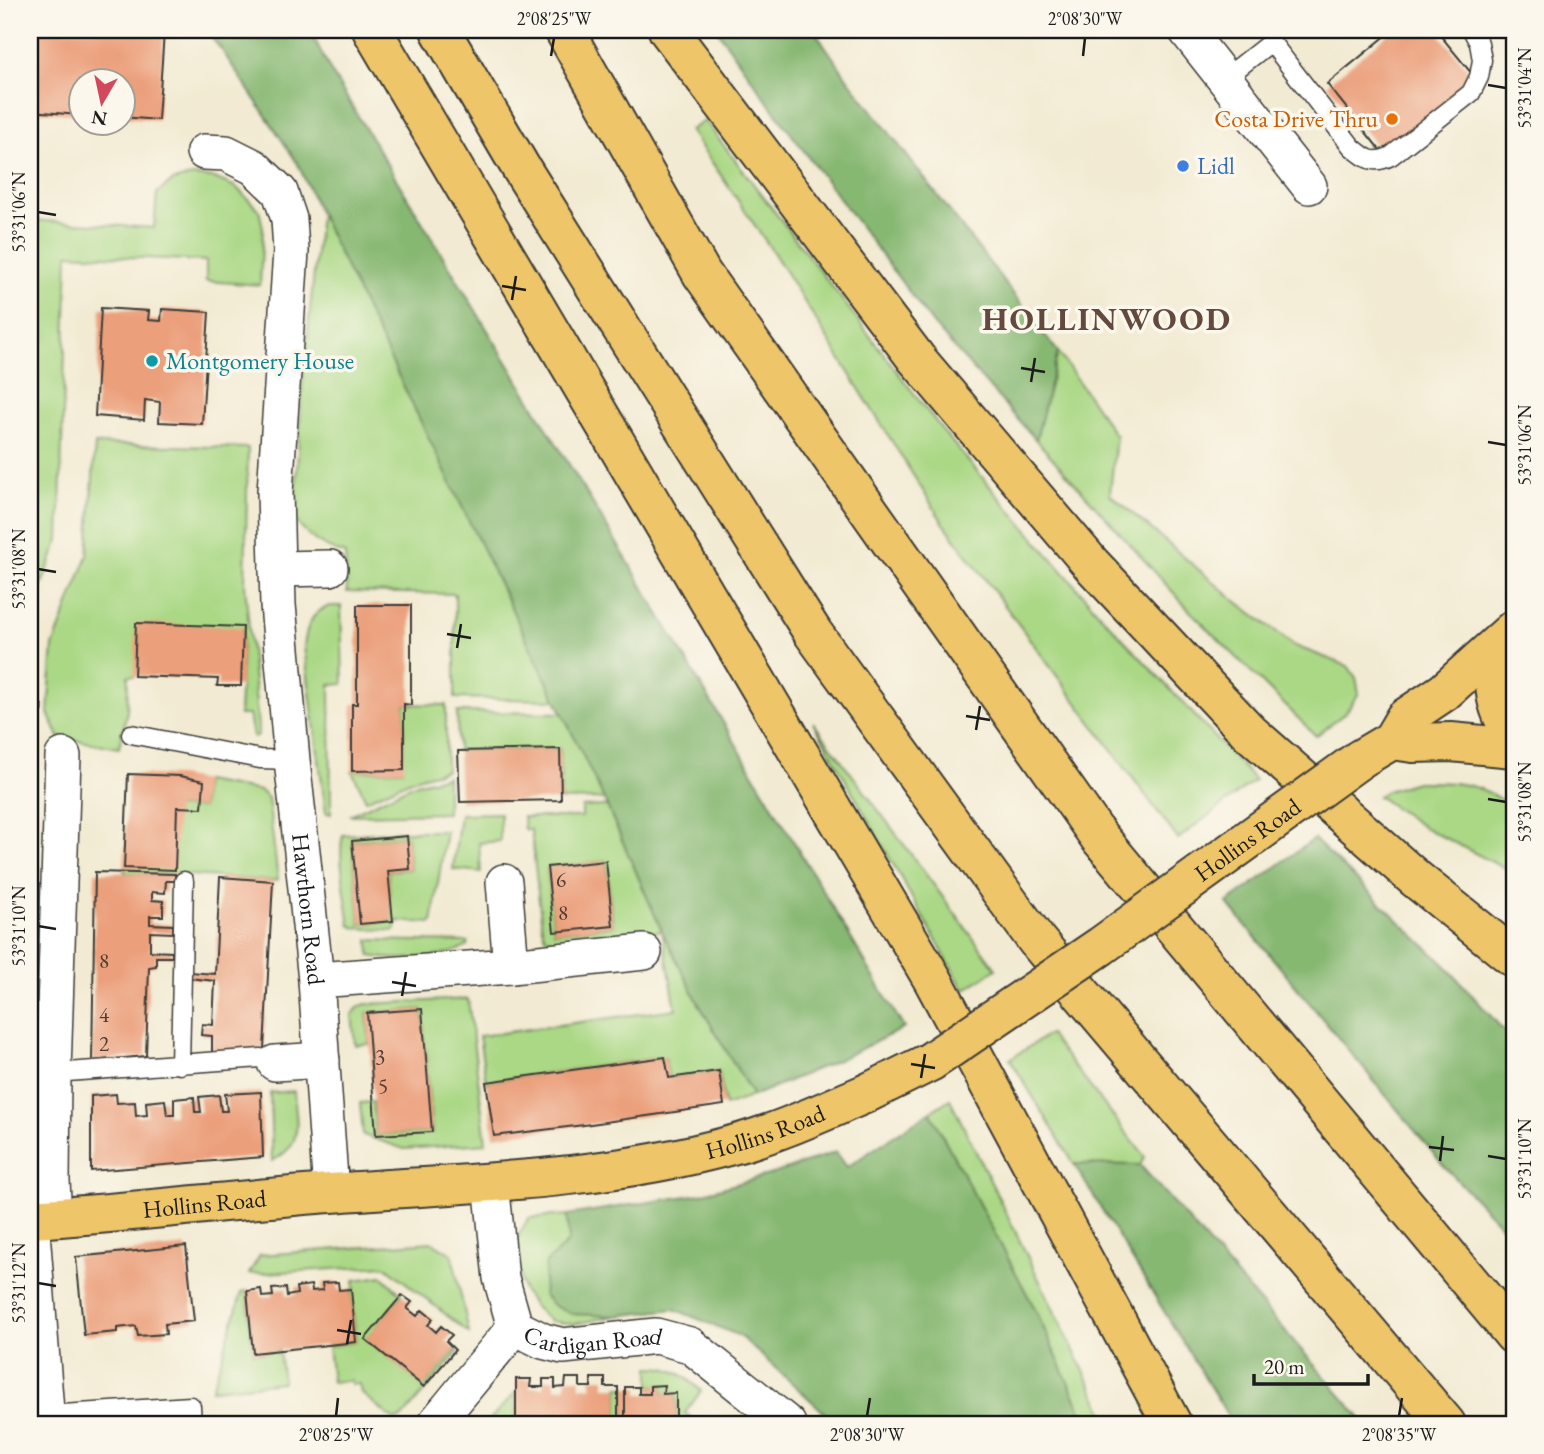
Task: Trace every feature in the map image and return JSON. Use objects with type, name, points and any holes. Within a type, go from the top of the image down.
[{"type":"main road","points":[[372,30],[933,980],[1172,1424]]},
{"type":"main road","points":[[440,30],[528,180],[813,633],[1037,942],[1446,1424]]},
{"type":"main road","points":[[564,30],[702,274],[1099,837],[1514,1335]]},
{"type":"main road","points":[[668,30],[916,358],[1092,565],[1249,732],[1416,879],[1514,958]]},
{"type":"main road","name":"Hollins Road","points":[[1512,631],[1501,649],[1495,682],[1500,712],[1514,736]]},
{"type":"main road","name":"Hollins Road","points":[[38,1219],[331,1193],[491,1183],[599,1171],[733,1145],[802,1121],[930,1062],[1101,946],[1376,749],[1405,718],[1444,692],[1512,631]]},
{"type":"main road","points":[[1376,749],[1413,743],[1451,742],[1514,748]]},
{"type":"street","points":[[1186,30],[1309,186]]},
{"type":"street","name":"Hawthorn Road","points":[[204,152],[226,153],[254,167],[280,192],[289,219],[292,251],[275,492],[278,605],[316,980],[331,1193]]},
{"type":"street","points":[[277,569],[330,568]]},
{"type":"street","points":[[47,1420],[36,1364],[38,1219],[52,1181],[41,1074],[63,756]]},
{"type":"street","points":[[505,881],[511,966]]},
{"type":"street","points":[[316,980],[644,953]]},
{"type":"street","points":[[275,1063],[322,1059]]},
{"type":"street","name":"Cardigan Road","points":[[491,1183],[501,1278],[515,1326],[543,1341],[563,1346],[656,1336],[690,1345],[788,1424]]},
{"type":"street","points":[[435,1424],[515,1326]]},
{"type":"lane","points":[[1224,79],[1272,42],[1352,147],[1364,157],[1375,161],[1382,160],[1391,156],[1471,93],[1479,77],[1482,60],[1479,43],[1472,30]]},
{"type":"lane","points":[[131,734],[260,759],[292,760]]},
{"type":"lane","points":[[180,1065],[184,881]]},
{"type":"lane","points":[[41,1074],[261,1058],[275,1063]]},
{"type":"lane","points":[[47,1420],[191,1406],[192,1424]]},
{"type":"green space","points":[[205,30],[310,30],[330,70],[627,560],[904,1028],[753,1096],[700,1006],[662,931],[604,799],[298,164],[221,49]]},
{"type":"green space","points":[[717,30],[814,30],[848,79],[1058,352],[1036,440],[933,324]]},
{"type":"green space","points":[[705,121],[946,435],[1096,610],[1255,780],[1178,839],[942,521],[775,255],[690,130]]},
{"type":"green space","points":[[193,176],[214,178],[236,187],[259,210],[263,228],[260,285],[206,281],[206,261],[68,254],[59,540],[37,597],[30,608],[30,220],[154,228],[157,193],[173,181]]},
{"type":"green space","points":[[320,214],[556,700],[455,698],[455,594],[347,592],[345,554],[316,541],[294,519],[302,389]]},
{"type":"green space","points":[[1058,352],[1116,436],[1110,494],[1232,598],[1295,646],[1348,666],[1356,678],[1359,693],[1346,712],[1316,736],[1190,611],[1036,440]]},
{"type":"green space","points":[[95,444],[248,448],[245,584],[258,736],[253,736],[249,715],[239,715],[243,628],[134,676],[128,676],[127,711],[119,748],[59,737],[48,713],[53,646],[88,555]]},
{"type":"green space","points":[[330,606],[341,606],[343,684],[330,685],[331,814],[326,813],[304,647],[310,622],[318,612]]},
{"type":"green space","points":[[404,704],[446,705],[446,770],[413,779],[366,800],[352,771],[403,770]]},
{"type":"green space","points":[[457,712],[563,713],[604,799],[561,800],[560,749],[458,751]]},
{"type":"green space","points":[[813,722],[996,969],[964,990]]},
{"type":"green space","points":[[447,776],[447,813],[350,815],[412,785]]},
{"type":"green space","points":[[204,781],[260,791],[268,798],[278,880],[125,873],[124,868],[177,807],[202,808]]},
{"type":"green space","points":[[1416,782],[1469,785],[1489,792],[1504,803],[1514,813],[1514,873],[1423,827],[1378,796]]},
{"type":"green space","points":[[607,806],[662,931],[554,941],[545,937],[531,830],[524,829],[523,817],[582,817],[582,807]],"holes":[[[606,861],[613,926],[554,932],[547,868]]]},
{"type":"green space","points":[[500,813],[500,841],[479,843],[481,872],[453,869],[460,814]]},
{"type":"green space","points":[[446,831],[432,923],[397,921],[395,931],[356,928],[350,925],[342,867],[343,835]],"holes":[[[407,836],[410,869],[388,871],[392,921],[360,924],[352,841]]]},
{"type":"green space","points":[[1314,839],[1445,965],[1514,1042],[1514,1239],[1444,1166],[1227,903]]},
{"type":"green space","points":[[662,931],[700,1006],[753,1096],[725,1106],[719,1071],[669,1078],[665,1057],[486,1082],[479,1036],[676,1009]]},
{"type":"green space","points":[[369,940],[468,942],[467,946],[457,951],[433,957],[393,959],[370,956]]},
{"type":"green space","points":[[468,999],[486,1143],[404,1149],[363,1135],[360,1103],[373,1102],[376,1135],[432,1132],[422,1009],[367,1013],[369,1044],[355,1045],[352,1014],[366,1004]]},
{"type":"green space","points":[[1049,1034],[1145,1157],[1140,1165],[1074,1164],[1010,1059]]},
{"type":"green space","points":[[294,1091],[297,1123],[294,1140],[283,1154],[272,1161],[270,1093]]},
{"type":"green space","points":[[950,1099],[1110,1424],[1087,1424],[1035,1309],[930,1112]]},
{"type":"green space","points":[[930,1112],[1035,1309],[1087,1424],[837,1424],[740,1336],[674,1309],[616,1316],[572,1314],[554,1306],[543,1295],[546,1263],[569,1241],[567,1215],[700,1194],[779,1172],[836,1152],[847,1167]]},
{"type":"green space","points":[[1074,1164],[1140,1165],[1366,1424],[1233,1424]]},
{"type":"green space","points":[[567,1215],[569,1241],[546,1263],[572,1314],[616,1316],[574,1324],[550,1321],[534,1306],[523,1290],[516,1256],[519,1235],[529,1218]]},
{"type":"green space","points":[[432,1242],[452,1254],[469,1333],[385,1266],[249,1274],[260,1255]]},
{"type":"green space","points":[[382,1276],[402,1295],[366,1339],[424,1386],[455,1350],[458,1352],[403,1417],[397,1420],[361,1393],[359,1384],[351,1384],[351,1380],[332,1382],[328,1346],[356,1342],[351,1289],[355,1289],[354,1280]]},
{"type":"green space","points":[[247,1291],[253,1353],[279,1351],[283,1382],[212,1389],[242,1292]]},
{"type":"green space","points":[[650,1367],[665,1368],[678,1373],[701,1391],[685,1413],[699,1424],[676,1424],[676,1394],[663,1394],[663,1385],[650,1386]]},
{"type":"green space","points":[[618,1387],[625,1387],[625,1424],[618,1424]]},
{"type":"green space","points":[[516,1392],[516,1424],[486,1424]]},
{"type":"building","points":[[30,30],[164,32],[158,120],[136,118],[136,66],[66,66],[66,114],[30,111]]},
{"type":"building","name":"Costa Drive Thru","points":[[1393,30],[1436,30],[1477,80],[1384,155],[1327,84]]},
{"type":"building","name":"Montgomery House","points":[[101,308],[149,311],[148,320],[161,321],[162,309],[209,312],[202,424],[159,422],[160,402],[145,400],[144,420],[95,416]]},
{"type":"building","points":[[357,605],[411,605],[411,705],[404,704],[404,770],[352,771],[352,704],[357,704]]},
{"type":"building","points":[[136,623],[243,627],[241,686],[217,686],[218,679],[134,676]]},
{"type":"building","points":[[560,749],[561,800],[460,802],[458,751]]},
{"type":"building","points":[[128,774],[180,776],[204,781],[202,808],[177,807],[175,870],[124,868]]},
{"type":"building","points":[[407,836],[410,869],[388,871],[393,921],[360,924],[352,841]]},
{"type":"building","points":[[606,861],[613,926],[554,932],[547,867]]},
{"type":"building","points":[[95,872],[175,874],[175,881],[166,881],[165,893],[152,892],[152,900],[163,901],[163,916],[150,916],[150,924],[173,925],[173,933],[150,932],[150,951],[172,952],[172,957],[156,957],[156,966],[149,967],[146,1056],[92,1061]]},
{"type":"building","points":[[220,877],[273,881],[264,1049],[212,1053],[212,1036],[201,1035],[202,1024],[213,1025],[215,981],[189,978],[189,972],[215,974]]},
{"type":"building","points":[[422,1009],[432,1132],[376,1135],[367,1013]]},
{"type":"building","points":[[665,1057],[669,1078],[719,1071],[724,1105],[494,1136],[486,1082]]},
{"type":"building","points":[[261,1092],[263,1157],[91,1171],[91,1096],[116,1094],[117,1103],[135,1102],[136,1116],[147,1115],[146,1102],[165,1100],[167,1115],[174,1115],[174,1099],[194,1097],[195,1112],[201,1112],[199,1097],[219,1095],[221,1111],[227,1111],[225,1094]]},
{"type":"building","points":[[186,1246],[194,1321],[165,1324],[166,1334],[138,1336],[136,1326],[117,1328],[117,1332],[84,1335],[76,1257]]},
{"type":"building","points":[[338,1282],[339,1290],[351,1289],[356,1342],[253,1353],[247,1291],[261,1289],[262,1297],[273,1296],[272,1289],[286,1288],[287,1296],[297,1294],[296,1287],[311,1285],[312,1291],[323,1290],[322,1283]]},
{"type":"building","points":[[402,1295],[412,1302],[407,1308],[417,1316],[422,1310],[433,1319],[428,1325],[436,1332],[441,1326],[452,1335],[446,1341],[455,1350],[424,1387],[365,1339]]},
{"type":"building","points":[[566,1378],[580,1378],[580,1387],[591,1387],[591,1378],[605,1378],[605,1387],[618,1387],[618,1424],[516,1424],[516,1379],[531,1379],[530,1387],[543,1387],[543,1379],[555,1379],[555,1388],[565,1387]]},
{"type":"building","points":[[664,1385],[663,1394],[676,1393],[676,1424],[625,1424],[625,1387],[639,1387],[639,1394],[650,1394],[650,1386]]},
{"type":"building","points":[[147,1418],[148,1424],[95,1424],[95,1422]]},
{"type":"place","name":"Costa Drive Thru","points":[[1392,119]]},
{"type":"place","name":"Lidl","points":[[1183,166]]},
{"type":"place","name":"Montgomery House","points":[[152,361]]},
{"type":"district","name":"HOLLINWOOD","points":[[1107,319]]}]
